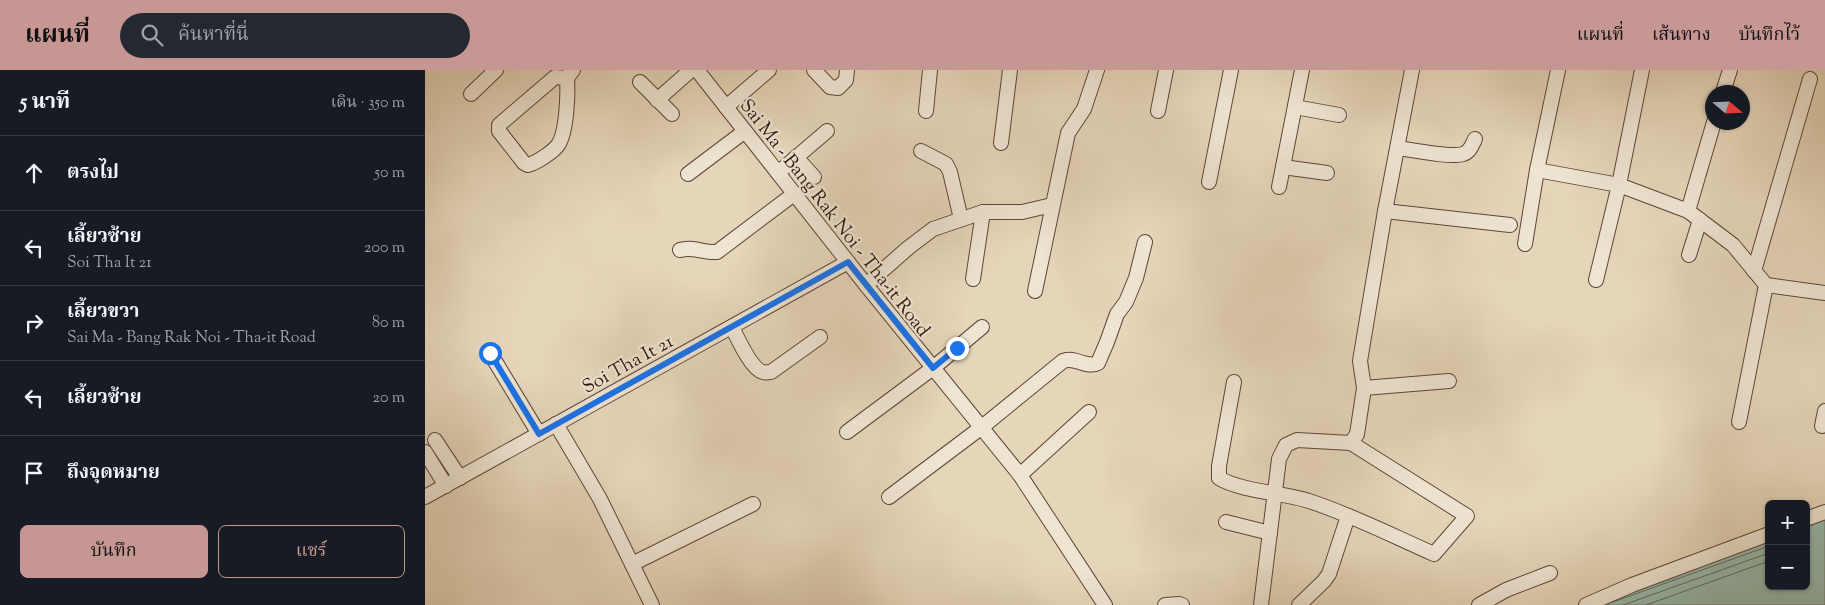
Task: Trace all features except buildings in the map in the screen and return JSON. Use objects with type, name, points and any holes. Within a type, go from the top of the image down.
[{"type":"street","points":[[471,94],[497,70]]},
{"type":"street","points":[[657,100],[691,70]]},
{"type":"street","name":"Sai Ma - Bang Rak Noi - Tha-it Road","points":[[697,70],[866,285],[1020,475],[1105,605]]},
{"type":"street","points":[[726,107],[769,70]]},
{"type":"street","points":[[814,70],[830,87],[837,88],[845,80],[847,70]]},
{"type":"street","points":[[926,111],[931,70]]},
{"type":"street","points":[[1001,142],[1010,70]]},
{"type":"street","points":[[1035,291],[1068,134],[1084,110],[1097,70]]},
{"type":"street","points":[[1158,111],[1166,70]]},
{"type":"street","points":[[1209,182],[1231,70]]},
{"type":"street","points":[[1279,187],[1302,70]]},
{"type":"street","points":[[1351,443],[1357,434],[1364,388],[1361,362],[1385,211],[1412,70]]},
{"type":"street","points":[[1525,244],[1537,170],[1559,70]]},
{"type":"street","points":[[1596,280],[1619,185],[1642,70]]},
{"type":"street","points":[[1725,85],[1730,70]]},
{"type":"street","points":[[570,74],[565,119],[558,145],[535,163],[528,165],[524,163],[499,132],[499,125],[555,77],[570,74]]},
{"type":"street","points":[[1754,271],[1810,79]]},
{"type":"street","points":[[640,82],[672,114]]},
{"type":"street","points":[[1295,107],[1339,115]]},
{"type":"street","points":[[1688,211],[1712,130]]},
{"type":"street","points":[[688,174],[745,131]]},
{"type":"street","points":[[778,173],[827,131]]},
{"type":"street","points":[[1398,148],[1462,155],[1469,151],[1475,139]]},
{"type":"street","points":[[921,151],[946,164],[961,220]]},
{"type":"street","points":[[796,157],[813,177]]},
{"type":"street","points":[[1283,167],[1327,173]]},
{"type":"street","points":[[1537,170],[1619,185],[1688,211],[1733,245],[1765,285],[1825,293]]},
{"type":"street","points":[[680,250],[689,247],[706,253],[717,252],[794,194]]},
{"type":"street","points":[[866,285],[933,229],[983,212],[1022,212],[1053,205]]},
{"type":"street","points":[[1385,211],[1510,225]]},
{"type":"street","points":[[973,279],[983,212]]},
{"type":"street","points":[[1689,255],[1700,220]]},
{"type":"street","points":[[889,497],[982,427],[1063,360],[1071,359],[1092,365],[1098,363],[1117,314],[1126,302],[1136,278],[1145,242]]},
{"type":"street","name":"Soi Tha It 21","points":[[425,497],[848,262]]},
{"type":"street","points":[[1739,422],[1765,285]]},
{"type":"street","points":[[732,327],[746,354],[757,368],[763,372],[771,372],[820,337]]},
{"type":"street","points":[[847,432],[933,368],[983,327]]},
{"type":"street","points":[[490,353],[539,434]]},
{"type":"street","points":[[1364,388],[1449,381]]},
{"type":"street","points":[[1234,382],[1219,466],[1219,478],[1227,483],[1275,493],[1308,501],[1349,516],[1434,554],[1467,516],[1351,443],[1297,440],[1286,445],[1279,459],[1275,493],[1261,605]]},
{"type":"street","points":[[1822,426],[1825,411]]},
{"type":"street","points":[[1020,475],[1089,412]]},
{"type":"street","points":[[556,424],[600,499],[651,605]]},
{"type":"street","points":[[435,440],[460,478]]},
{"type":"street","points":[[425,452],[445,486]]},
{"type":"street","points":[[631,564],[753,504]]},
{"type":"street","points":[[1810,518],[1825,512]]},
{"type":"street","points":[[1299,605],[1325,581],[1329,574],[1349,516]]},
{"type":"street","points":[[1226,522],[1270,533]]},
{"type":"street","points":[[1586,605],[1765,536]]},
{"type":"street","points":[[1479,605],[1507,590],[1550,573]]},
{"type":"street","points":[[1165,605],[1182,605]]},
{"type":"water","points":[[1825,520],[1825,605],[1590,605],[1765,542],[1765,590],[1810,590],[1810,526]]},
{"type":"route","points":[[490,353],[539,434],[848,262],[933,368],[957,348]]}]
